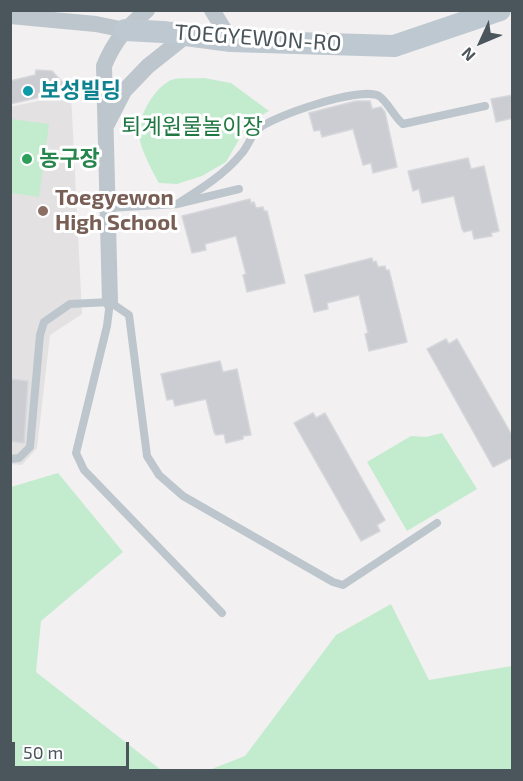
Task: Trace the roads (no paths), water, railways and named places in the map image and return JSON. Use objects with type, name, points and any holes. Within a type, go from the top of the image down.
[{"type":"street","points":[[110,302],[104,66],[112,46],[125,30],[147,10]]},
{"type":"street","points":[[212,10],[231,41]]},
{"type":"street","name":"TOEGYEWON-RO","points":[[10,16],[96,24],[125,30],[188,34],[231,41],[394,46],[500,10]]},
{"type":"street","points":[[105,127],[124,91],[148,66],[188,34]]},
{"type":"lane","points":[[177,204],[220,176],[243,152],[257,130],[281,116],[326,101],[368,93],[380,97],[403,124],[485,106]]},
{"type":"lane","points":[[108,208],[177,204],[239,189]]},
{"type":"lane","points":[[110,302],[107,326],[76,453],[84,470],[222,614]]},
{"type":"lane","points":[[10,459],[19,458],[30,447],[40,335],[44,322],[70,304],[110,302],[129,315],[147,456],[159,475],[183,496],[333,582],[343,585],[437,523]]},
{"type":"place","name":"보성빌딩","points":[[28,91]]},
{"type":"place","name":"농구장","points":[[27,159]]},
{"type":"place","name":"Toegyewon High School","points":[[43,211]]},
{"type":"park label","name":"퇴계원물놀이장","points":[[192,127]]}]
